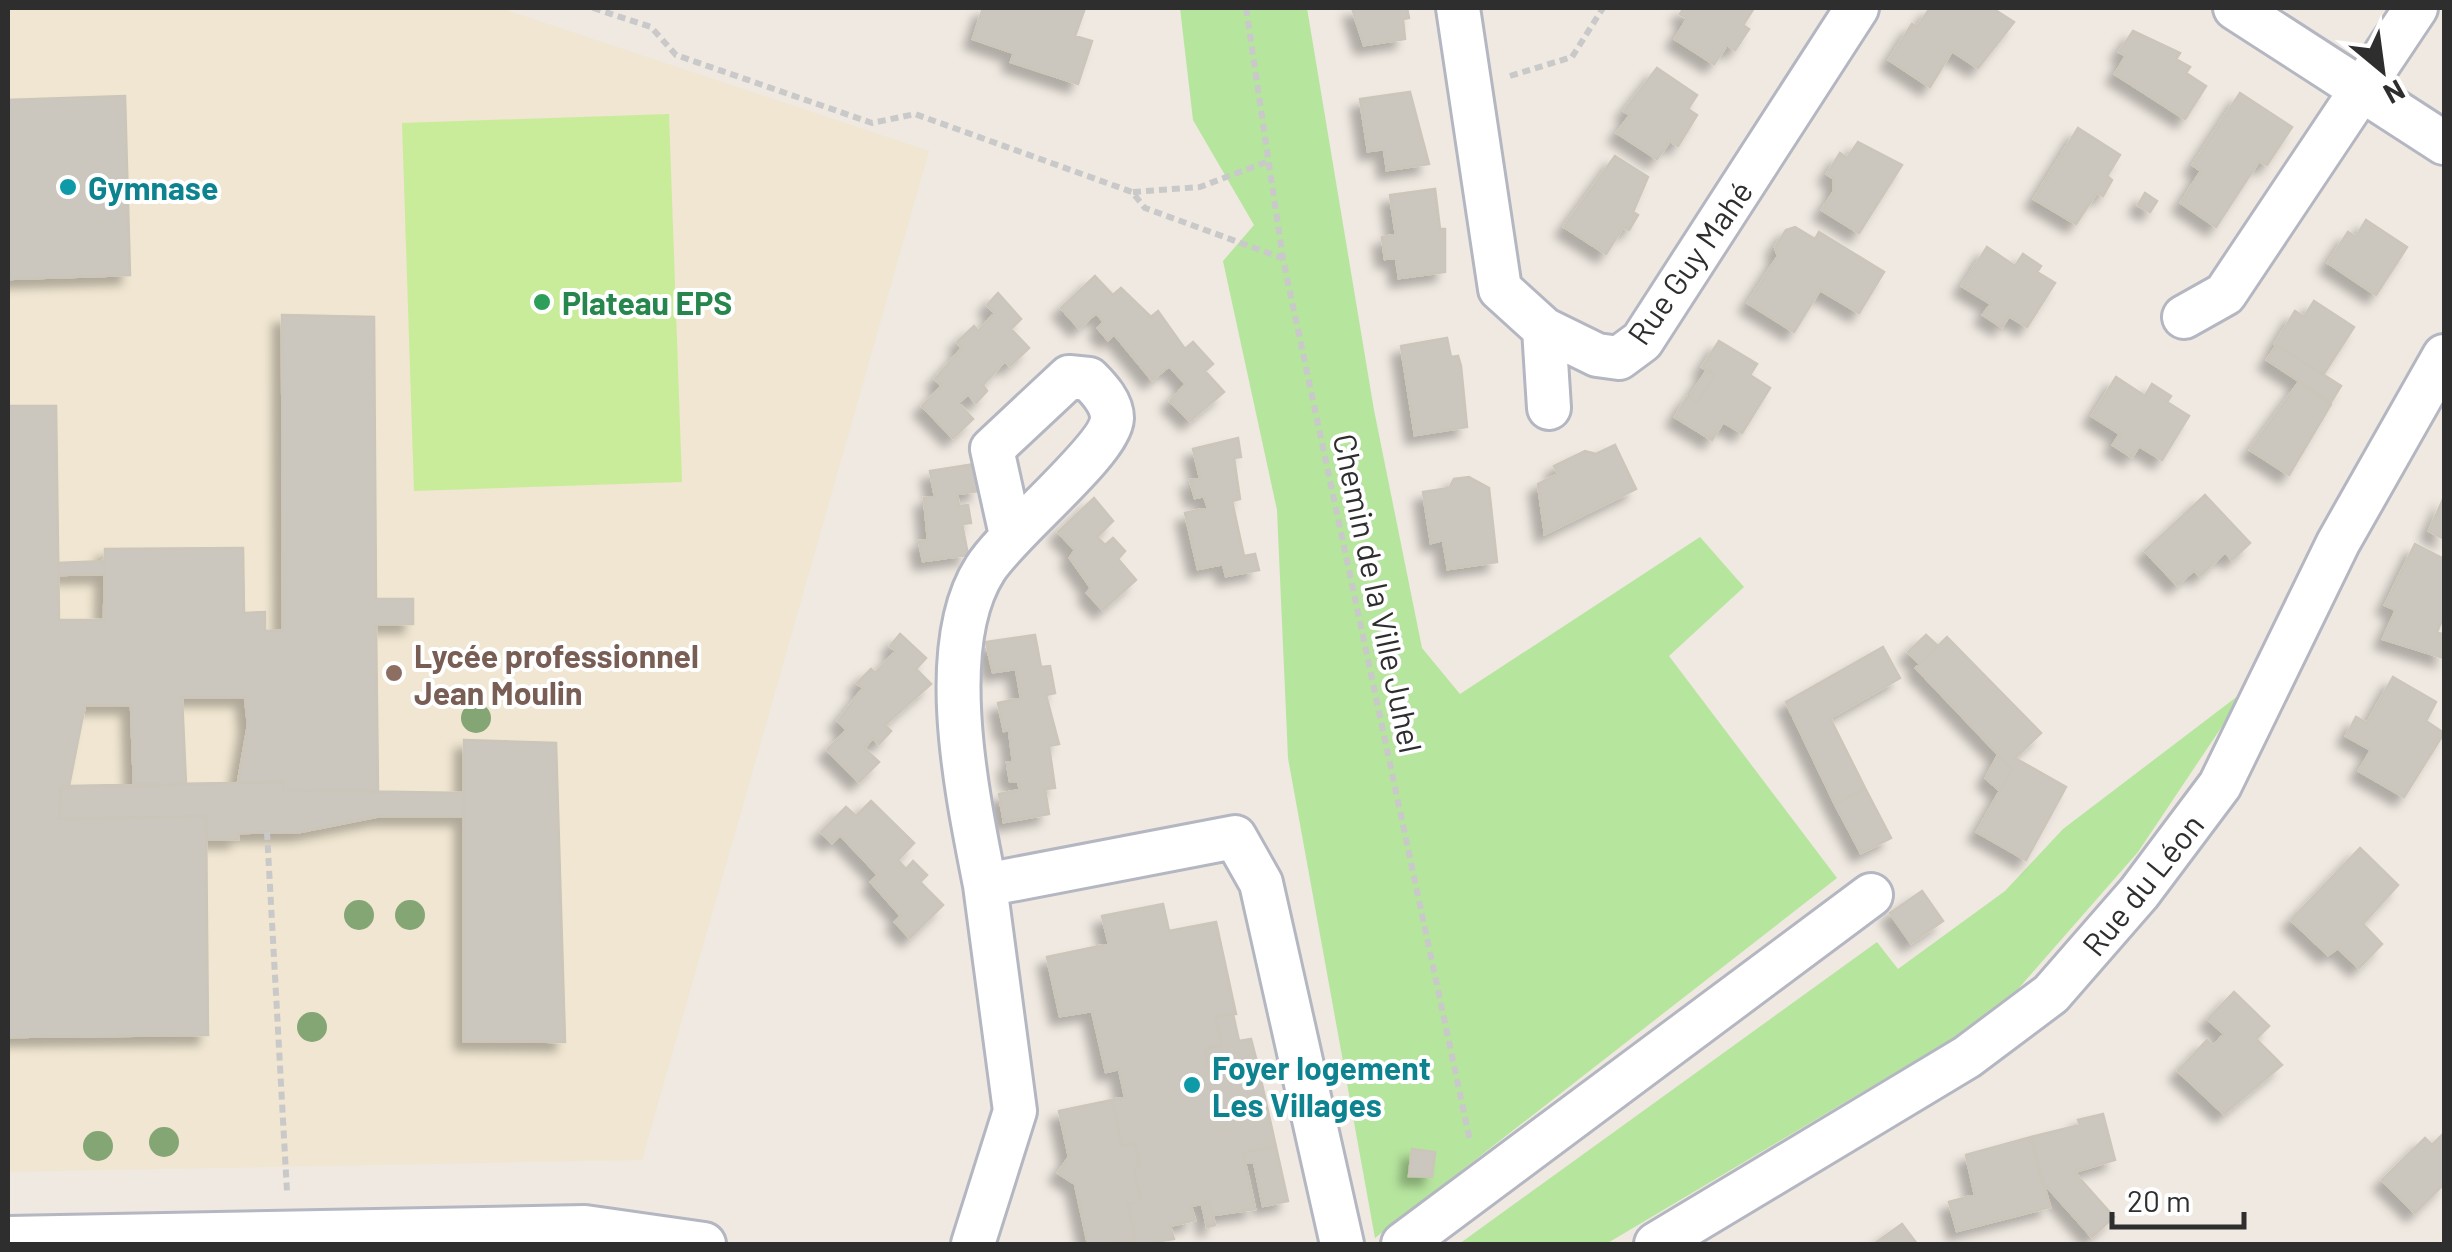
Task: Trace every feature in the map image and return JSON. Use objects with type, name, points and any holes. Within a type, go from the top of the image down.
[{"type":"street","name":"Rue Guy Mahé","points":[[1458,8],[1500,289],[1544,329],[1597,355],[1619,358],[1642,341],[1857,8]]},
{"type":"street","points":[[2235,8],[2444,143]]},
{"type":"street","points":[[2184,317],[2225,294],[2416,8]]},
{"type":"street","points":[[1544,329],[1549,408]]},
{"type":"street","name":"Rue du Léon","points":[[1656,1244],[1967,1057],[2051,994],[2139,893],[2220,786],[2338,543],[2444,356]]},
{"type":"street","points":[[974,1244],[1014,1111],[985,885],[968,798],[958,645],[982,572],[1011,534]]},
{"type":"street","points":[[985,885],[1235,837],[1262,883],[1342,1244]]},
{"type":"street","points":[[1403,1244],[1870,895]]},
{"type":"street","points":[[8,1238],[585,1227],[704,1244]]},
{"type":"path","points":[[593,8],[651,27],[676,55],[854,117],[872,123],[915,114],[1132,192],[1200,187],[1266,162]]},
{"type":"path","name":"Chemin de la Ville Juhel","points":[[1246,8],[1283,258],[1480,1186]]},
{"type":"path","points":[[1471,88],[1572,57],[1603,8]]},
{"type":"path","points":[[1132,192],[1145,208],[1283,258]]},
{"type":"path","points":[[267,832],[285,1166]]},
{"type":"shaded area","name":"Lycée professionnel Jean Moulin","points":[[8,8],[500,8],[929,151],[642,1160],[8,1172]]},
{"type":"green space","points":[[1180,8],[1307,8],[1374,410],[1422,648],[1460,694],[1700,537],[1744,587],[1669,656],[1837,878],[1375,1238],[1288,758],[1277,510],[1223,261],[1254,225],[1193,120]]},
{"type":"green space","name":"Plateau EPS","points":[[669,114],[682,482],[414,491],[402,123]]},
{"type":"green space","points":[[2247,689],[2138,852],[2018,989],[1950,1040],[1606,1244],[1459,1244],[1877,942],[1898,969],[2005,891],[2063,829]]},
{"type":"building","points":[[983,8],[1085,8],[1075,36],[1092,41],[1078,84],[1011,62],[1014,53],[973,39]]},
{"type":"building","points":[[1352,8],[1407,8],[1409,18],[1403,19],[1405,39],[1364,45]]},
{"type":"building","points":[[1684,8],[1754,8],[1743,25],[1749,29],[1735,50],[1727,45],[1714,64],[1675,39],[1687,19],[1680,14]]},
{"type":"building","points":[[1930,8],[1992,8],[2014,22],[1978,68],[1952,51],[1930,87],[1889,60],[1912,24],[1917,27]]},
{"type":"building","points":[[2133,31],[2180,53],[2176,59],[2190,67],[2186,73],[2206,86],[2185,119],[2115,74],[2126,56],[2119,52]]},
{"type":"building","points":[[1657,68],[1697,95],[1688,109],[1697,115],[1678,146],[1670,141],[1657,159],[1617,133],[1630,115],[1624,111]]},
{"type":"building","points":[[1410,92],[1429,164],[1387,170],[1384,149],[1368,151],[1360,99]]},
{"type":"building","points":[[2240,93],[2292,127],[2267,165],[2259,161],[2216,227],[2181,203],[2201,171],[2193,165]]},
{"type":"building","name":"Gymnase","points":[[125,96],[130,275],[8,279],[8,100]]},
{"type":"building","points":[[2078,128],[2120,155],[2107,176],[2112,180],[2103,196],[2097,192],[2076,224],[2034,199]]},
{"type":"building","points":[[1858,142],[1902,165],[1859,233],[1822,210],[1834,191],[1834,179],[1827,174],[1840,153],[1847,158]]},
{"type":"building","points":[[1615,156],[1648,177],[1633,212],[1638,215],[1629,230],[1623,227],[1606,254],[1564,227]]},
{"type":"building","points":[[1435,189],[1440,229],[1445,229],[1445,272],[1399,278],[1396,258],[1385,259],[1382,237],[1396,235],[1390,195]]},
{"type":"building","points":[[2145,193],[2157,201],[2150,212],[2138,205]]},
{"type":"building","points":[[2366,220],[2407,247],[2376,295],[2328,263],[2348,232],[2356,237]]},
{"type":"building","points":[[1795,227],[1815,239],[1819,232],[1884,272],[1859,313],[1820,290],[1794,332],[1748,303],[1778,256],[1775,247],[1786,230]]},
{"type":"building","points":[[1987,247],[2015,266],[2023,254],[2041,266],[2037,272],[2055,283],[2027,327],[2009,316],[2002,327],[1983,315],[1991,304],[1962,286]]},
{"type":"building","points":[[1095,276],[1113,295],[1121,288],[1151,317],[1158,311],[1185,349],[1193,342],[1213,364],[1205,371],[1224,392],[1190,421],[1170,401],[1186,384],[1169,366],[1152,380],[1114,334],[1108,340],[1098,328],[1104,322],[1096,313],[1079,328],[1061,308]]},
{"type":"building","points":[[998,293],[1021,319],[1011,329],[1029,348],[1010,366],[1005,361],[983,385],[987,391],[976,403],[968,394],[958,403],[973,419],[953,438],[922,406],[942,386],[935,379],[962,348],[957,342],[974,326],[978,331],[995,313],[987,305]]},
{"type":"building","points":[[2314,301],[2354,327],[2323,375],[2275,344],[2295,311],[2304,317]]},
{"type":"building","points":[[282,315],[374,317],[376,599],[413,599],[413,624],[376,624],[378,791],[283,790],[284,782],[238,782],[248,725],[245,697],[182,697],[186,784],[134,786],[131,705],[85,705],[69,786],[61,788],[59,819],[206,816],[208,1035],[8,1037],[8,406],[56,406],[59,620],[104,620],[105,549],[243,548],[244,613],[265,612],[265,631],[283,630]]},
{"type":"building","points":[[1447,338],[1451,357],[1458,356],[1461,366],[1467,427],[1415,435],[1401,346]]},
{"type":"building","points":[[1719,341],[1757,364],[1750,375],[1770,388],[1742,433],[1723,422],[1712,440],[1675,417],[1687,397],[1697,403],[1715,375],[1702,367]]},
{"type":"building","points":[[2277,345],[2341,386],[2331,402],[2267,360]]},
{"type":"building","points":[[1707,370],[1715,375],[1697,403],[1689,398]]},
{"type":"building","points":[[2116,377],[2145,396],[2152,384],[2171,396],[2167,402],[2189,416],[2162,460],[2139,446],[2132,457],[2113,445],[2120,434],[2092,416]]},
{"type":"building","points":[[2299,382],[2331,404],[2289,475],[2250,450]]},
{"type":"building","points":[[1238,438],[1241,457],[1234,458],[1240,499],[1232,501],[1244,556],[1255,554],[1259,570],[1226,576],[1223,564],[1198,569],[1185,513],[1208,508],[1204,496],[1195,498],[1190,480],[1200,478],[1193,449]]},
{"type":"building","points":[[1615,445],[1636,489],[1545,534],[1538,484],[1558,474],[1554,466],[1585,451],[1596,454]]},
{"type":"building","points":[[975,464],[979,491],[957,494],[959,506],[968,505],[971,523],[962,524],[968,555],[923,561],[919,541],[928,540],[924,498],[935,497],[930,471]]},
{"type":"building","points":[[1469,477],[1489,488],[1497,562],[1448,569],[1443,540],[1431,543],[1423,492],[1449,488],[1454,479]]},
{"type":"building","points":[[2205,495],[2250,543],[2232,560],[2225,552],[2200,576],[2194,570],[2177,585],[2145,551]]},
{"type":"building","points":[[2444,497],[2444,539],[2429,531]]},
{"type":"building","points":[[1094,498],[1113,521],[1097,537],[1105,545],[1113,538],[1125,551],[1118,559],[1136,580],[1103,610],[1087,593],[1091,588],[1070,558],[1075,550],[1058,532]]},
{"type":"building","points":[[2415,544],[2444,559],[2444,616],[2437,632],[2444,635],[2444,658],[2383,639],[2396,610],[2385,605]]},
{"type":"building","points":[[105,561],[105,574],[58,575],[58,563]]},
{"type":"building","points":[[900,634],[926,658],[916,669],[931,684],[885,725],[891,731],[879,744],[873,738],[864,748],[879,762],[859,782],[827,750],[847,730],[838,721],[863,688],[857,683],[871,669],[875,673],[896,651],[890,646]]},
{"type":"building","points":[[1035,635],[1041,667],[1050,666],[1055,693],[1046,695],[1059,744],[1049,746],[1055,788],[1045,789],[1049,814],[1004,822],[999,794],[1020,790],[1018,781],[1010,781],[1007,763],[1013,762],[1009,730],[1004,731],[998,703],[1021,698],[1016,669],[993,672],[986,642]]},
{"type":"building","points":[[1926,635],[1938,646],[1920,664],[1908,652]]},
{"type":"building","points":[[1947,637],[2041,733],[2015,758],[2066,787],[2026,860],[1977,832],[2012,769],[1916,668]]},
{"type":"building","points":[[1883,647],[1900,678],[1830,718],[1865,788],[1835,804],[1786,702]]},
{"type":"building","points":[[2393,677],[2436,702],[2426,721],[2444,733],[2404,797],[2359,771],[2371,750],[2346,736],[2356,717],[2367,723]]},
{"type":"building","points":[[464,740],[556,743],[565,1042],[464,1041]]},
{"type":"building","points":[[1998,755],[2012,769],[2000,791],[1986,778]]},
{"type":"building","points":[[284,782],[283,790],[464,793],[463,816],[380,816],[300,832],[238,833],[238,839],[206,839],[206,816],[59,819],[61,788],[69,786]]},
{"type":"building","points":[[1865,788],[1891,838],[1861,853],[1835,804]]},
{"type":"building","points":[[871,801],[914,843],[898,860],[906,869],[913,861],[927,875],[920,882],[943,905],[910,938],[895,922],[901,916],[871,882],[878,875],[840,835],[832,843],[821,832],[846,807],[856,816]]},
{"type":"building","points":[[2360,848],[2398,885],[2363,924],[2382,944],[2359,968],[2338,948],[2328,955],[2291,920]]},
{"type":"building","points":[[1922,891],[1943,921],[1911,943],[1890,913]]},
{"type":"building","name":"Foyer logement Les Villages","points":[[1163,904],[1169,931],[1216,922],[1236,1014],[1215,1017],[1222,1045],[1204,1049],[1210,1072],[1257,1062],[1276,1147],[1243,1153],[1255,1209],[1213,1215],[1209,1202],[1191,1206],[1195,1220],[1170,1226],[1174,1239],[1136,1244],[1128,1204],[1141,1201],[1134,1169],[1140,1166],[1135,1143],[1122,1146],[1112,1100],[1125,1097],[1119,1069],[1106,1072],[1092,1011],[1060,1016],[1047,957],[1109,944],[1102,916]]},
{"type":"building","points":[[2234,992],[2269,1026],[2256,1039],[2282,1065],[2224,1114],[2178,1071],[2207,1040],[2213,1046],[2224,1034],[2208,1019]]},
{"type":"building","points":[[1233,1014],[1239,1041],[1251,1039],[1257,1062],[1210,1072],[1204,1049],[1222,1045],[1215,1017]]},
{"type":"building","points":[[1112,1100],[1122,1146],[1135,1143],[1140,1166],[1134,1169],[1141,1201],[1128,1204],[1135,1241],[1088,1244],[1075,1184],[1058,1173],[1069,1157],[1059,1111]]},
{"type":"building","points":[[2103,1114],[2115,1160],[2074,1172],[2114,1217],[2092,1237],[2041,1180],[2031,1137],[2080,1125],[2078,1120]]},
{"type":"building","points":[[2444,1133],[2444,1184],[2415,1213],[2382,1180],[2425,1138],[2432,1145]]},
{"type":"building","points":[[2031,1137],[2050,1207],[1957,1231],[1949,1202],[1975,1195],[1966,1155]]},
{"type":"building","points":[[1276,1147],[1288,1201],[1263,1206],[1254,1162],[1245,1163],[1243,1153]]},
{"type":"building","points":[[1412,1149],[1435,1152],[1432,1177],[1409,1176]]},
{"type":"building","points":[[1209,1202],[1215,1225],[1207,1227],[1202,1204]]},
{"type":"building","points":[[1902,1224],[1917,1244],[1874,1244]]},
{"type":"place","name":"Gymnase","points":[[68,187]]},
{"type":"place","name":"Plateau EPS","points":[[542,302]]},
{"type":"place","name":"Lycée professionnel Jean Moulin","points":[[394,673]]},
{"type":"place","name":"Foyer logement Les Villages","points":[[1192,1085]]}]
